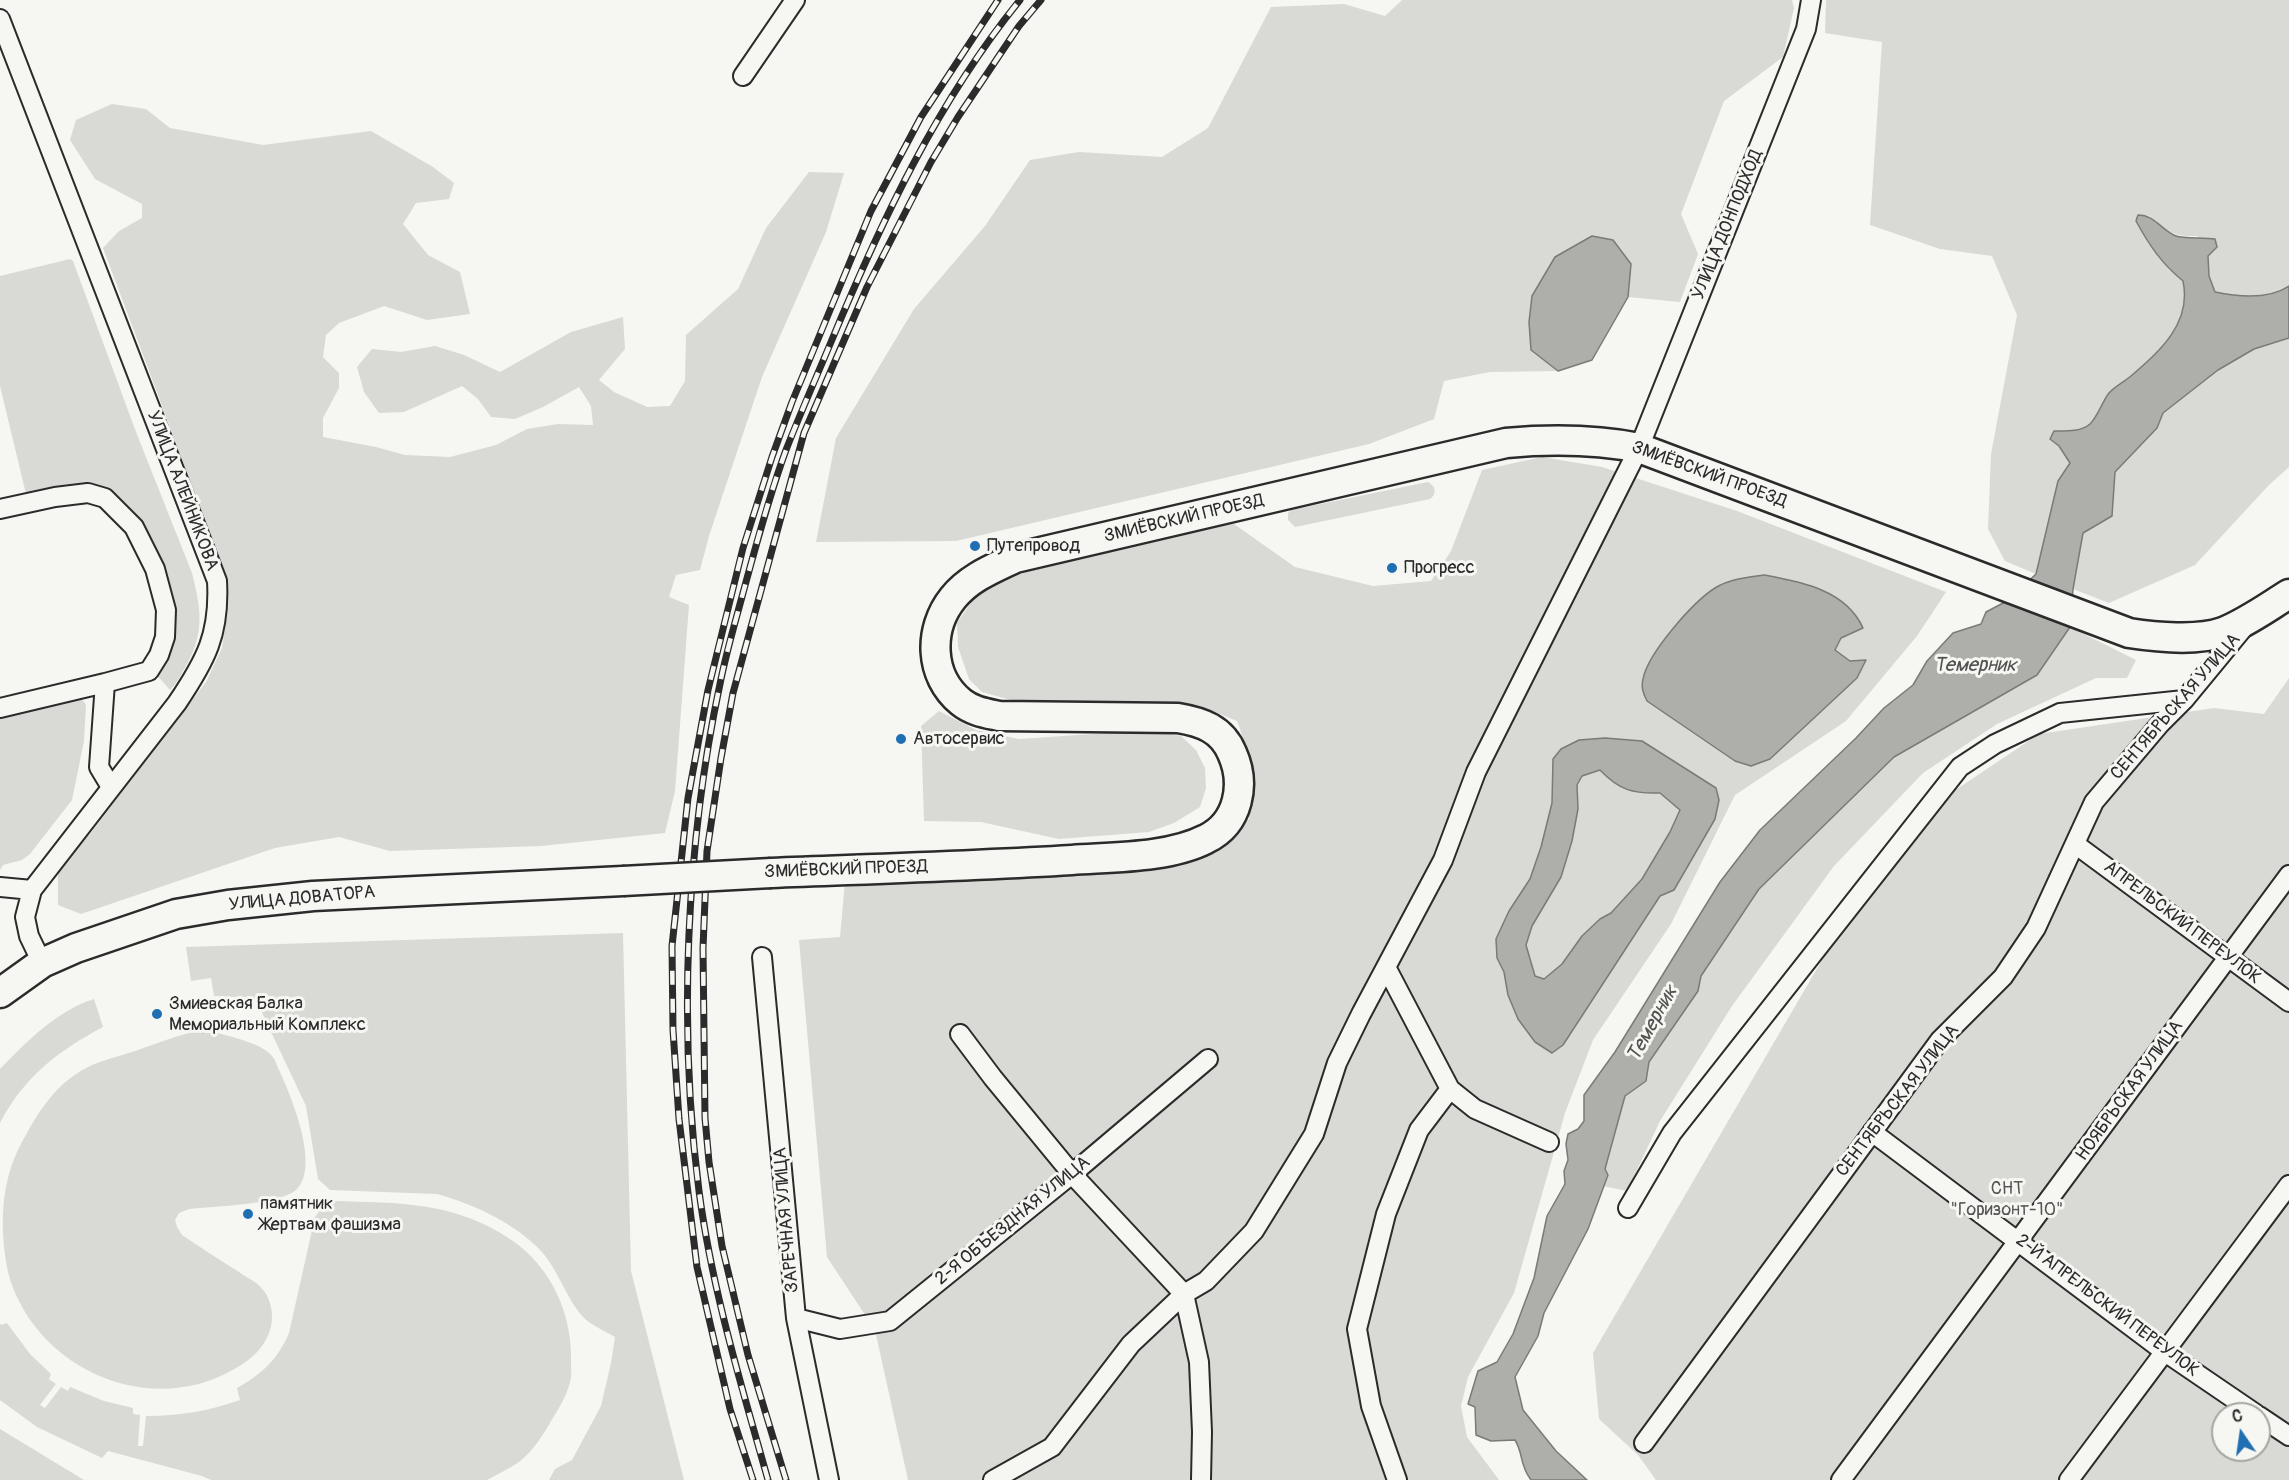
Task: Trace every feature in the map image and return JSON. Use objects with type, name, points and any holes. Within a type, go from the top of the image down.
[{"type":"main road","name":"ЗМИЁВСКИЙ ПРОЕЗД","points":[[623,882],[1115,857],[1186,847],[1207,839],[1224,827],[1234,812],[1238,795],[1236,762],[1229,744],[1217,731],[1202,722],[1178,718],[999,716],[979,712],[962,703],[950,692],[942,680],[936,661],[937,629],[943,612],[954,597],[975,577],[1015,558],[1506,443],[1576,440],[1610,442],[1639,448],[2129,633],[2155,638],[2222,632],[2289,594]]},
{"type":"main road","name":"УЛИЦА ДОВАТОРА","points":[[0,993],[42,963],[76,948],[176,914],[228,904],[313,896],[623,882]]},
{"type":"street","points":[[743,76],[795,0]]},
{"type":"street","name":"УЛИЦА ДОНПОДХОД","points":[[993,1480],[1052,1447],[1131,1344],[1184,1294],[1206,1281],[1254,1232],[1314,1134],[1337,1063],[1443,860],[1476,772],[1639,448],[1806,29],[1811,0]]},
{"type":"street","name":"УЛИЦА АЛЕЙНИКОВА","points":[[0,19],[217,581],[216,623],[210,645],[198,668],[177,703],[32,890],[25,917],[29,936],[42,963]]},
{"type":"street","points":[[0,509],[55,497],[88,494],[105,498],[134,527],[155,569],[166,610],[165,637],[159,655],[149,671],[0,708]]},
{"type":"street","name":"СЕНТЯБРЬСКАЯ УЛИЦА","points":[[1644,1443],[1940,1040],[2003,977],[2036,928],[2094,802],[2160,724],[2184,700],[2254,615]]},
{"type":"street","points":[[105,683],[99,767],[111,787]]},
{"type":"street","points":[[1628,1208],[1672,1133],[1960,767],[1995,744],[2060,713],[2184,700]]},
{"type":"street","name":"АПРЕЛЬСКИЙ ПЕРЕУЛОК","points":[[2075,844],[2289,1002]]},
{"type":"street","name":"НОЯБРЬСКАЯ УЛИЦА","points":[[1841,1480],[2289,875]]},
{"type":"street","points":[[0,887],[32,890]]},
{"type":"street","name":"ЗАРЕЧНАЯ УЛИЦА","points":[[762,957],[796,1318],[829,1480]]},
{"type":"street","points":[[1386,967],[1450,1089],[1475,1108],[1549,1142]]},
{"type":"street","points":[[960,1034],[1072,1174],[1184,1294],[1199,1362],[1202,1432],[1201,1480]]},
{"type":"street","name":"2-Я ОБЪЕЗДНАЯ УЛИЦА","points":[[796,1318],[840,1329],[890,1321],[1072,1174],[1208,1059]]},
{"type":"street","points":[[1397,1480],[1371,1406],[1357,1329],[1386,1214],[1419,1130],[1450,1089]]},
{"type":"street","name":"2-Й АПРЕЛЬСКИЙ ПЕРЕУЛОК","points":[[1872,1132],[2165,1352],[2239,1402]]},
{"type":"street","points":[[2069,1480],[2289,1185]]},
{"type":"street","name":"2-Й АПРЕЛЬСКИЙ ПЕРЕУЛОК","points":[[2271,1424],[2289,1436]]},
{"type":"green space","points":[[1402,0],[1792,0],[1794,8],[1783,57],[1724,101],[1681,214],[1698,254],[1680,302],[1628,297],[1631,264],[1613,240],[1591,236],[1555,257],[1531,350],[1558,371],[1490,372],[1444,381],[1434,419],[1369,444],[956,541],[816,542],[836,438],[914,309],[985,226],[1030,160],[1079,152],[1162,157],[1208,128],[1271,7],[1344,4],[1385,16]]},
{"type":"green space","points":[[1826,0],[2289,0],[2289,286],[2272,294],[2262,295],[2243,296],[2215,292],[2209,276],[2208,256],[2197,236],[2170,232],[2148,215],[2168,269],[2183,281],[2185,296],[2183,310],[2178,323],[2163,346],[2129,378],[2109,393],[2090,424],[2078,430],[2054,431],[2050,438],[2070,462],[2058,481],[2036,574],[2005,561],[1988,529],[1991,454],[2017,315],[1992,256],[1940,249],[1870,225],[1882,42],[1825,33]]},
{"type":"green space","points":[[112,104],[146,109],[170,128],[263,145],[371,131],[433,167],[454,183],[449,199],[416,203],[403,224],[428,255],[460,272],[470,314],[427,320],[384,306],[339,323],[326,335],[323,357],[339,373],[339,388],[323,418],[323,437],[405,455],[450,457],[496,445],[527,429],[558,424],[593,425],[591,406],[579,387],[515,419],[491,417],[478,399],[462,386],[404,412],[379,413],[364,392],[357,367],[372,349],[401,352],[435,346],[464,355],[500,372],[571,332],[623,317],[625,349],[599,380],[614,392],[647,407],[670,406],[685,381],[686,335],[738,289],[766,228],[809,172],[844,173],[826,232],[762,377],[709,536],[700,570],[676,575],[669,597],[689,605],[675,791],[665,833],[541,846],[390,851],[339,837],[275,848],[81,914],[58,905],[58,869],[90,834],[206,682],[222,648],[227,613],[228,582],[103,248],[119,231],[142,218],[142,204],[95,179],[70,140],[76,120]]},
{"type":"green space","points":[[70,259],[73,261],[136,432],[192,573],[199,609],[199,631],[192,654],[177,682],[170,690],[155,673],[171,610],[106,495],[26,494],[0,386],[0,276]]},
{"type":"green space","points":[[2289,338],[2289,467],[2268,486],[2195,565],[2109,603],[2073,589],[2083,533],[2112,516],[2115,472],[2157,428],[2163,413],[2218,370],[2254,349]]},
{"type":"green space","points":[[1542,457],[1602,467],[1737,511],[1946,592],[1917,636],[1846,721],[1735,795],[1671,924],[1593,1040],[1565,1113],[1514,1293],[1468,1377],[1461,1406],[1467,1437],[1499,1480],[908,1480],[875,1330],[827,1257],[799,940],[840,937],[845,881],[1163,865],[1214,853],[1249,819],[1247,757],[1237,721],[1205,708],[1079,701],[1018,702],[982,692],[969,679],[958,647],[957,623],[976,595],[1042,565],[1203,525],[1234,524],[1295,567],[1373,586],[1431,581],[1451,551],[1482,470]]},
{"type":"green space","points":[[1428,482],[1435,490],[1430,499],[1295,527],[1288,520],[1288,513],[1291,510]]},
{"type":"green space","points":[[2070,627],[2136,660],[2127,678],[2096,678],[1997,724],[1923,773],[1834,866],[1732,1006],[1660,1121],[1627,1191],[1603,1186],[1608,1175],[1605,1169],[1625,1096],[1646,1081],[1649,1063],[1698,991],[1701,976],[1759,889],[1894,757],[2037,675]]},
{"type":"green space","name":"СНТ \"Горизонт-10\"","points":[[2289,678],[2289,1480],[1656,1480],[1638,1455],[1599,1419],[1593,1353],[1836,936],[1951,793],[2039,734],[2214,708],[2264,714]]},
{"type":"green space","points":[[70,692],[81,698],[86,705],[84,741],[72,800],[30,854],[22,860],[3,865],[0,870],[0,708]]},
{"type":"green space","points":[[939,711],[976,730],[1019,739],[1153,730],[1181,736],[1196,750],[1205,768],[1206,788],[1200,807],[1174,823],[1149,832],[1059,839],[981,822],[924,821],[921,726]]},
{"type":"green space","points":[[623,933],[631,1271],[684,1480],[549,1480],[555,1469],[572,1460],[601,1406],[615,1337],[583,1317],[553,1267],[531,1241],[493,1216],[465,1203],[437,1194],[330,1190],[318,1179],[306,1106],[255,998],[214,996],[211,978],[191,981],[186,947]]},
{"type":"green space","points":[[94,999],[103,1027],[72,1045],[31,1079],[9,1107],[0,1123],[0,1069],[55,1019]]},
{"type":"green space","points":[[204,1030],[250,1043],[272,1056],[291,1097],[301,1132],[306,1166],[303,1180],[296,1190],[275,1199],[189,1209],[179,1213],[175,1220],[182,1235],[253,1281],[267,1295],[272,1315],[271,1325],[267,1338],[258,1351],[227,1373],[194,1385],[160,1389],[126,1385],[94,1374],[65,1356],[40,1333],[21,1305],[8,1272],[4,1242],[3,1211],[7,1181],[17,1152],[37,1115],[54,1093],[75,1074],[105,1060]]},
{"type":"green space","points":[[333,1201],[381,1202],[448,1211],[492,1228],[527,1252],[539,1265],[558,1295],[564,1312],[571,1346],[571,1377],[564,1398],[547,1428],[519,1462],[487,1480],[211,1480],[108,1451],[102,1458],[37,1427],[0,1400],[0,1323],[1,1325],[7,1323],[30,1354],[51,1374],[49,1379],[56,1384],[40,1405],[45,1408],[61,1387],[68,1391],[70,1387],[104,1401],[133,1408],[133,1414],[140,1415],[138,1446],[143,1446],[146,1416],[194,1412],[240,1400],[237,1388],[268,1365],[280,1351],[289,1333],[315,1217],[324,1205]]},
{"type":"green space","points":[[0,1429],[84,1480],[0,1480]]},
{"type":"water","name":"Темерник","points":[[2138,215],[2149,217],[2176,236],[2215,239],[2217,247],[2208,256],[2209,276],[2215,292],[2243,296],[2263,295],[2272,294],[2289,286],[2289,338],[2254,349],[2218,370],[2163,413],[2157,428],[2115,472],[2112,516],[2083,533],[2073,589],[2070,627],[2037,675],[1894,757],[1759,889],[1701,976],[1698,991],[1649,1062],[1646,1081],[1625,1096],[1605,1169],[1608,1175],[1588,1229],[1544,1313],[1538,1336],[1515,1377],[1523,1410],[1556,1451],[1587,1480],[1531,1480],[1515,1440],[1491,1441],[1476,1435],[1475,1407],[1468,1404],[1478,1371],[1497,1362],[1513,1334],[1534,1278],[1547,1216],[1565,1184],[1568,1134],[1578,1129],[1584,1121],[1584,1095],[1615,1052],[1720,882],[1760,830],[1884,708],[1913,685],[1927,661],[1953,633],[1981,624],[1986,612],[2007,601],[2036,574],[2058,481],[2070,463],[2059,446],[2050,439],[2054,431],[2078,430],[2090,424],[2109,393],[2163,346],[2178,323],[2183,310],[2185,296],[2183,281],[2162,261],[2151,246],[2136,221]]},
{"type":"water","points":[[1592,236],[1613,240],[1631,264],[1628,297],[1592,360],[1558,371],[1531,350],[1529,322],[1532,296],[1555,257]]},
{"type":"water","points":[[1764,575],[1808,585],[1834,596],[1846,605],[1863,628],[1841,638],[1835,650],[1850,661],[1866,660],[1857,678],[1770,759],[1751,766],[1735,761],[1647,701],[1642,685],[1647,668],[1662,642],[1695,604],[1715,588],[1727,582]]},
{"type":"water","points":[[1605,738],[1642,741],[1716,788],[1719,800],[1715,819],[1674,890],[1660,896],[1563,1045],[1552,1053],[1535,1042],[1518,1019],[1508,995],[1504,972],[1497,958],[1496,939],[1509,911],[1530,879],[1541,847],[1552,803],[1553,759],[1561,749],[1579,740]],"holes":[[[1600,770],[1627,789],[1642,793],[1660,793],[1680,810],[1670,832],[1642,879],[1611,913],[1600,919],[1582,936],[1562,964],[1544,979],[1535,976],[1526,945],[1532,926],[1561,877],[1572,841],[1578,809],[1577,785],[1582,776]]]},
{"type":"railway","points":[[753,1480],[730,1409],[697,1267],[679,1119],[673,1030],[672,946],[688,798],[708,690],[743,548],[792,402],[871,211],[921,117],[998,0]]},
{"type":"railway","points":[[768,1480],[728,1337],[711,1264],[692,1129],[687,1001],[689,936],[699,808],[708,745],[725,661],[768,503],[802,410],[870,252],[913,164],[962,80],[1020,0]]},
{"type":"railway","points":[[786,1480],[748,1355],[722,1246],[709,1162],[705,1118],[703,948],[707,851],[721,758],[733,693],[804,433],[867,287],[931,162],[1019,26],[1041,0]]},
{"type":"place","name":"Путепровод","points":[[975,546]]},
{"type":"place","name":"Прогресс","points":[[1392,568]]},
{"type":"place","name":"Автосервис","points":[[901,739]]},
{"type":"place","name":"Змиевская Балка Мемориальный Комплекс","points":[[157,1014]]},
{"type":"place","name":"памятник Жертвам фашизма","points":[[248,1214]]}]
